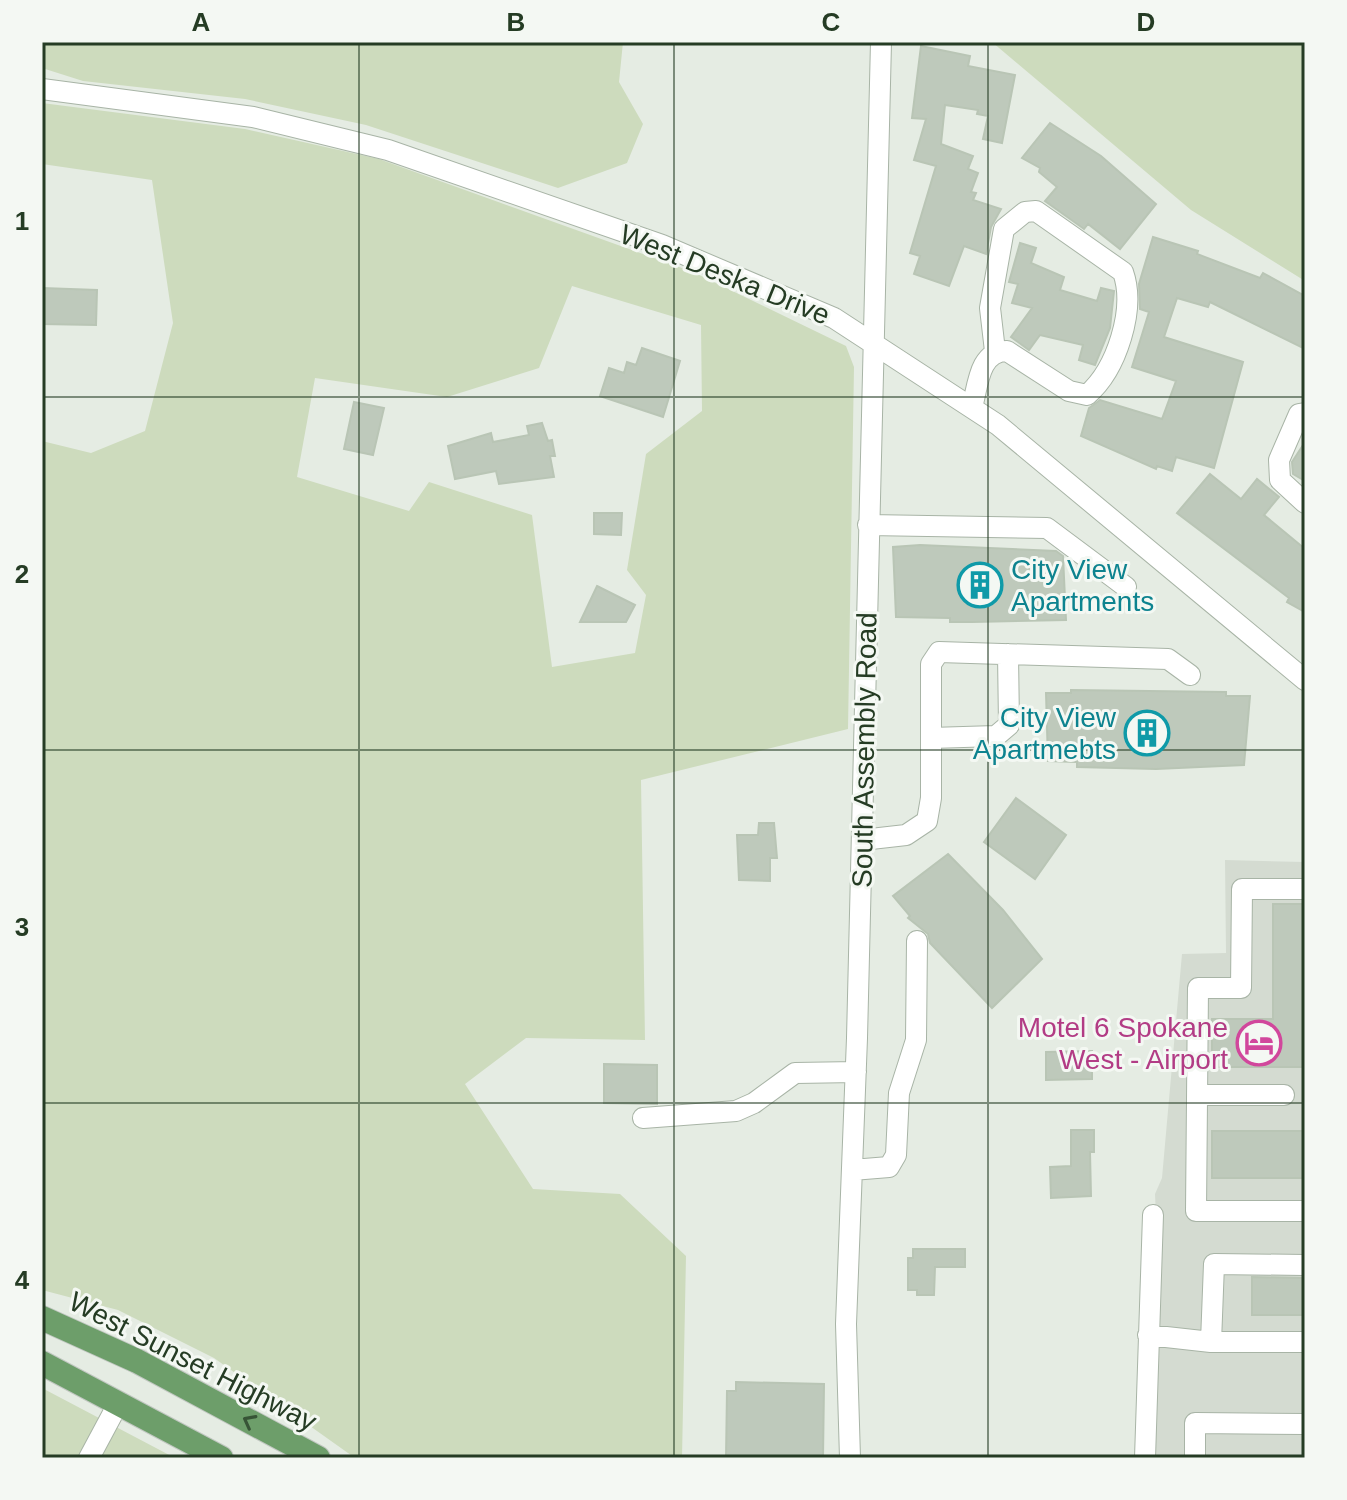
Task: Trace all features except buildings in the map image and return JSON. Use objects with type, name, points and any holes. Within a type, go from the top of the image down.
[{"type":"main road","name":"West Sunset Highway","points":[[42,1318],[137,1361],[318,1458]]},
{"type":"main road","points":[[42,1363],[221,1458]]},
{"type":"street","name":"South Assembly Road","points":[[850,1458],[846,1324],[856,1072],[881,42]]},
{"type":"street","name":"West Deska Drive","points":[[42,89],[253,117],[388,150],[662,245],[834,318],[998,425],[1305,680]]},
{"type":"street","points":[[972,408],[985,358],[995,351],[1007,351],[1069,391],[1087,395],[1107,375],[1129,302],[1123,272],[1036,211],[1013,219],[1004,229],[990,308],[995,351]]},
{"type":"street","points":[[1305,413],[1299,414],[1279,460],[1280,480],[1305,503]]},
{"type":"street","points":[[868,525],[1047,528],[1126,587]]},
{"type":"street","points":[[862,840],[906,835],[927,821],[931,664],[939,652],[1168,659],[1190,675]]},
{"type":"street","points":[[931,738],[996,736],[1009,725],[1008,654]]},
{"type":"street","points":[[1305,889],[1242,889],[1241,988],[1198,988],[1196,1211],[1305,1211]]},
{"type":"street","points":[[852,1170],[889,1167],[896,1155],[899,1093],[916,1040],[917,941]]},
{"type":"street","points":[[643,1118],[736,1111],[754,1103],[795,1073],[856,1072]]},
{"type":"street","points":[[1198,1095],[1284,1095]]},
{"type":"street","points":[[1145,1458],[1153,1215]]},
{"type":"street","points":[[1211,1342],[1214,1264],[1305,1265]]},
{"type":"street","points":[[1148,1335],[1211,1342],[1305,1342]]},
{"type":"street","points":[[89,1458],[119,1402]]},
{"type":"street","points":[[1195,1458],[1195,1423],[1305,1424]]},
{"type":"shaded area","points":[[1225,860],[1305,862],[1305,1458],[1151,1458],[1159,1279],[1155,1194],[1162,1178],[1182,954],[1226,953]]},
{"type":"green space","points":[[42,42],[623,42],[619,82],[643,124],[627,163],[558,188],[366,125],[245,99],[83,81],[42,68]]},
{"type":"green space","points":[[992,42],[1305,42],[1305,281],[1191,210]]},
{"type":"green space","points":[[42,103],[245,129],[379,159],[693,272],[846,346],[854,367],[848,729],[641,780],[645,1040],[526,1038],[465,1084],[533,1189],[620,1194],[686,1256],[682,1458],[355,1458],[214,1358],[118,1310],[42,1290],[42,441],[91,453],[145,431],[173,323],[152,180],[42,164]],"holes":[[[572,286],[701,325],[702,411],[646,454],[627,570],[646,595],[635,653],[552,667],[532,515],[429,482],[409,511],[297,477],[315,378],[447,397],[539,368]]]},
{"type":"green space","points":[[42,1388],[175,1458],[42,1458]]},
{"type":"place","name":"City View Apartments","points":[[980,585]]},
{"type":"place","name":"City View Apartmebts","points":[[1147,733]]},
{"type":"place","name":"Motel 6 Spokane West - Airport","points":[[1259,1043]]}]
